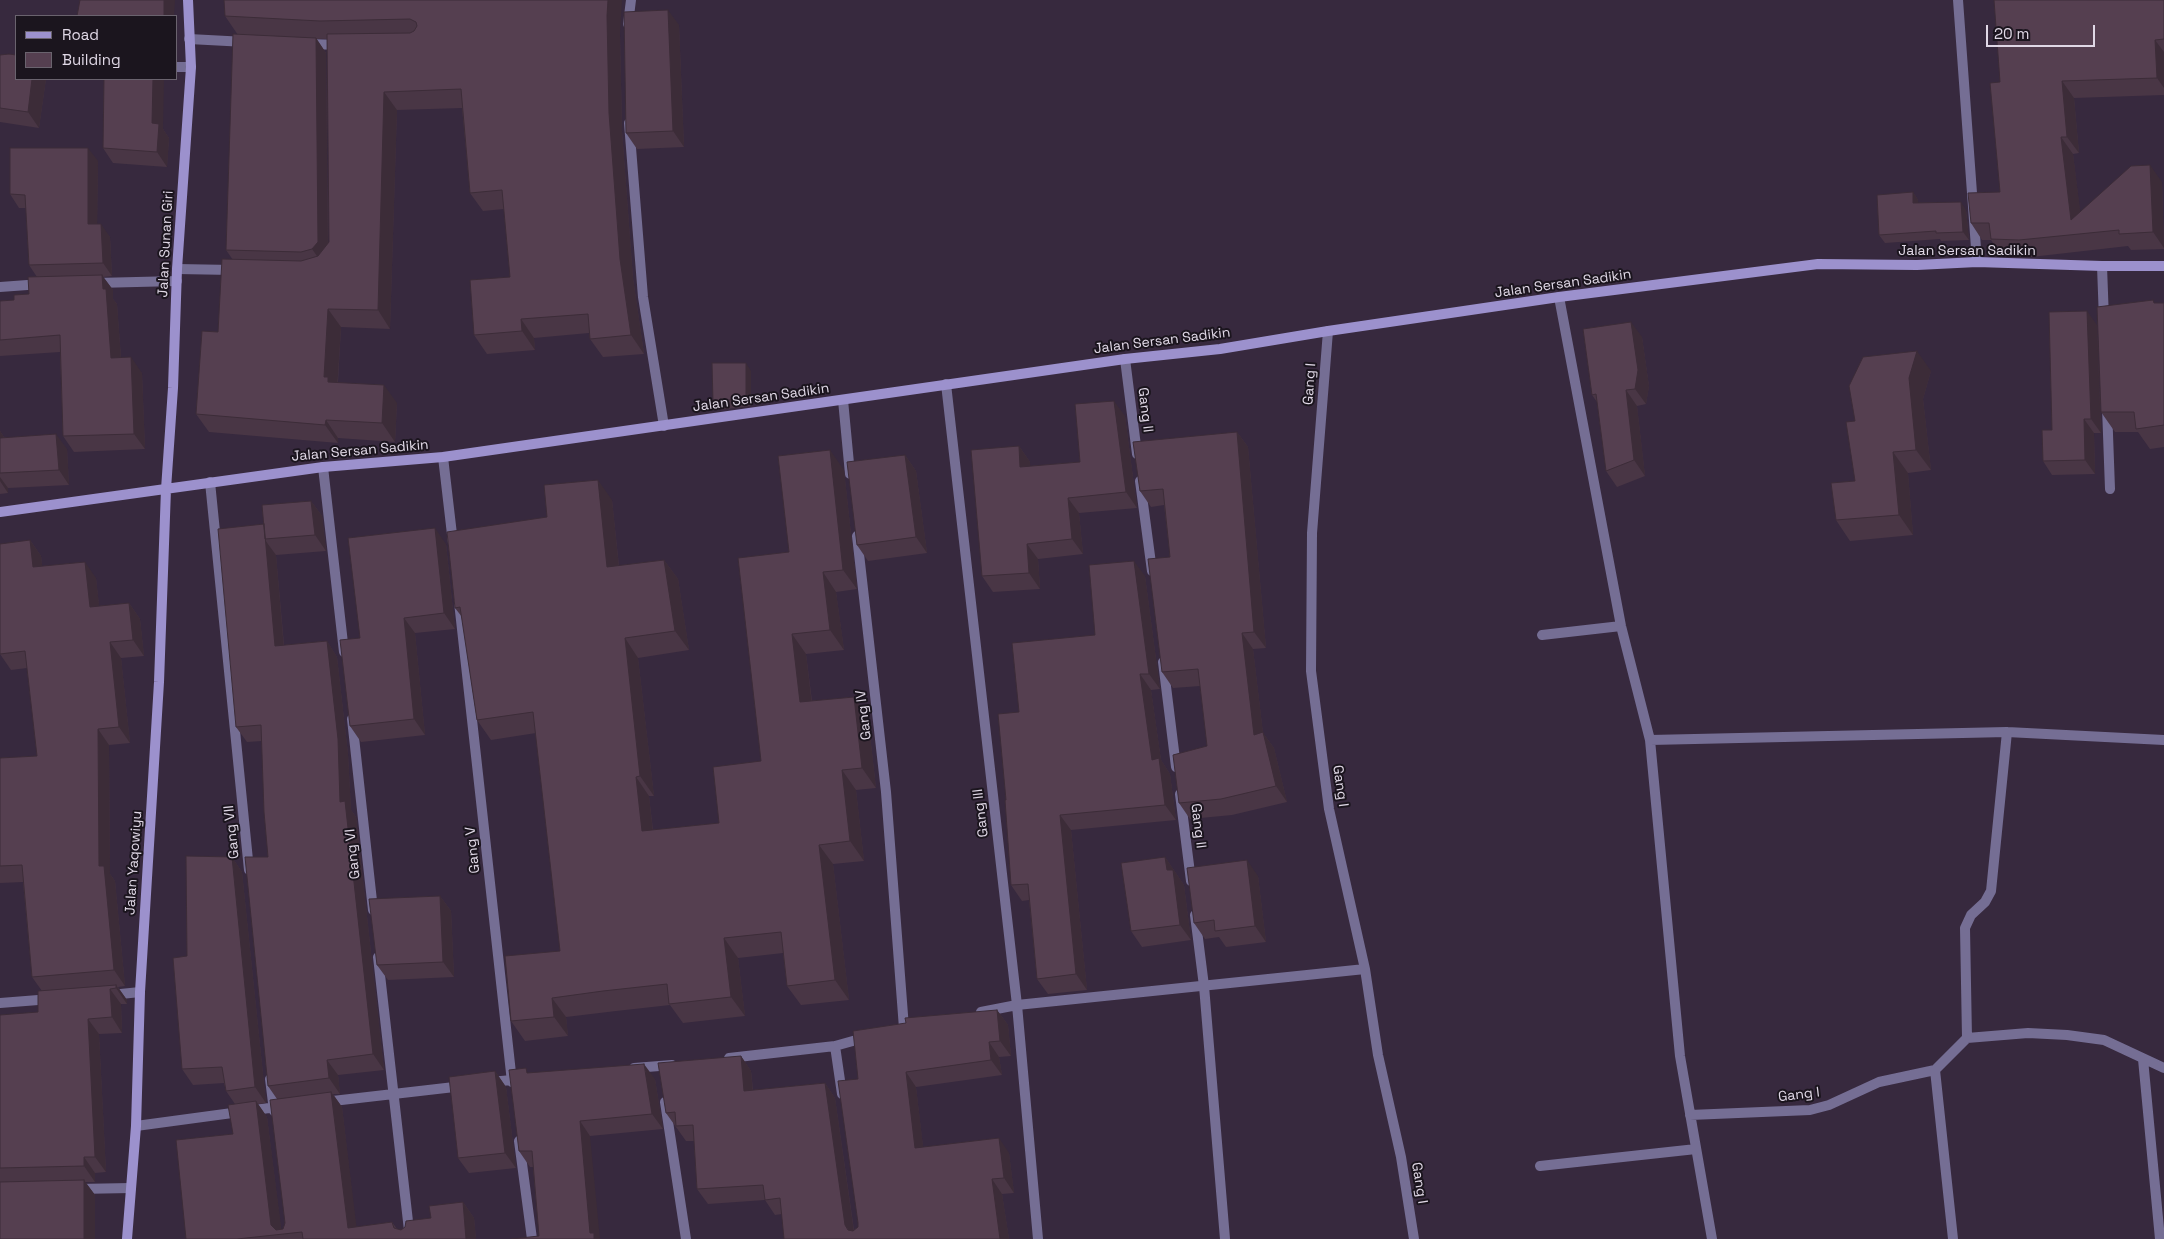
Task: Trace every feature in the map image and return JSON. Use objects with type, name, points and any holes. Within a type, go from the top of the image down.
[{"type":"main road","name":"Jalan Sunan Giri","points":[[166,489],[173,388],[177,269],[191,67],[188,0]]},
{"type":"main road","name":"Jalan Sersan Sadikin","points":[[0,512],[323,467],[443,457],[1125,359],[1220,349],[1559,297],[1818,264],[1917,265],[1976,262],[2164,266]]},
{"type":"main road","name":"Jalan Yaqowiyu","points":[[127,1239],[136,1126],[140,992],[159,682],[166,489]]},
{"type":"street","points":[[627,34],[631,0]]},
{"type":"street","points":[[1958,0],[1976,262]]},
{"type":"street","points":[[189,39],[256,42]]},
{"type":"street","points":[[294,44],[333,51],[351,45]]},
{"type":"street","points":[[178,66],[191,67]]},
{"type":"street","points":[[628,111],[643,297],[664,426]]},
{"type":"street","points":[[2102,266],[2104,334]]},
{"type":"street","points":[[177,269],[244,271]]},
{"type":"street","points":[[89,283],[177,281]]},
{"type":"street","points":[[0,287],[50,284]]},
{"type":"street","points":[[1559,297],[1621,626],[1650,740],[1680,1056],[1712,1239]]},
{"type":"street","name":"Gang I","points":[[1328,331],[1312,533],[1311,671],[1329,809],[1365,969],[1378,1055],[1401,1157],[1414,1239]]},
{"type":"street","name":"Gang II","points":[[1125,359],[1153,584]]},
{"type":"street","name":"Gang III","points":[[946,384],[1017,1005],[1038,1239]]},
{"type":"street","points":[[2106,392],[2110,489]]},
{"type":"street","points":[[842,400],[852,486]]},
{"type":"street","points":[[443,457],[454,556]]},
{"type":"street","points":[[323,467],[345,663]]},
{"type":"street","name":"Gang VII","points":[[210,482],[250,881]]},
{"type":"street","name":"Gang IV","points":[[856,525],[886,792],[904,1028]]},
{"type":"street","name":"Gang V","points":[[458,595],[512,1084]]},
{"type":"street","points":[[1542,635],[1621,626]]},
{"type":"street","name":"Gang II","points":[[1162,653],[1192,888]]},
{"type":"street","name":"Gang VI","points":[[351,712],[374,918]]},
{"type":"street","points":[[1650,740],[2006,732],[2164,740]]},
{"type":"street","points":[[1967,1038],[1965,928],[1971,915],[1985,902],[1991,891],[2006,732]]},
{"type":"street","points":[[1194,908],[1204,986],[1225,1239]]},
{"type":"street","points":[[377,948],[410,1239]]},
{"type":"street","points":[[970,1015],[1017,1005],[1365,969]]},
{"type":"street","points":[[100,995],[140,992]]},
{"type":"street","points":[[0,1003],[61,998]]},
{"type":"street","points":[[1953,1239],[1935,1070],[1967,1038],[2028,1033],[2067,1034],[2104,1040],[2164,1068]]},
{"type":"street","points":[[718,1059],[835,1046],[878,1034]]},
{"type":"street","points":[[835,1046],[843,1104]]},
{"type":"street","points":[[2143,1059],[2160,1239]]},
{"type":"street","points":[[620,1070],[661,1071],[680,1064]]},
{"type":"street","points":[[269,1068],[276,1126]]},
{"type":"street","name":"Gang I","points":[[1690,1115],[1810,1110],[1829,1105],[1879,1082],[1935,1070]]},
{"type":"street","points":[[310,1104],[477,1084],[512,1084],[532,1078]]},
{"type":"street","points":[[664,1095],[686,1239]]},
{"type":"street","points":[[136,1126],[292,1106]]},
{"type":"street","points":[[518,1126],[532,1239]]},
{"type":"street","points":[[1540,1166],[1696,1149]]},
{"type":"street","points":[[66,1189],[131,1188]]},
{"type":"building","points":[[80,0],[164,0],[164,15],[77,15]]},
{"type":"building","points":[[224,0],[608,0],[609,113],[620,259],[631,335],[590,339],[588,314],[521,319],[522,331],[474,335],[470,280],[510,277],[502,190],[470,193],[461,89],[384,92],[378,310],[328,309],[324,377],[328,377],[328,382],[384,385],[382,423],[326,420],[325,425],[196,414],[202,331],[218,332],[222,259],[301,261],[318,256],[329,242],[327,34],[410,33],[417,26],[416,22],[410,19],[320,21],[225,16]]},
{"type":"building","points":[[1994,0],[2164,0],[2164,39],[2155,40],[2157,78],[2062,81],[2067,137],[2061,137],[2071,220],[2131,166],[2150,165],[2153,232],[2119,234],[2119,230],[2019,240],[1991,239],[1989,223],[1971,223],[1968,193],[2000,192],[1990,83],[2000,82]]},
{"type":"building","points":[[668,10],[673,131],[626,133],[624,12]]},
{"type":"building","points":[[233,34],[316,38],[318,242],[312,249],[301,252],[226,250]]},
{"type":"building","points":[[0,55],[15,55],[15,80],[32,80],[28,112],[0,108]]},
{"type":"building","points":[[104,80],[153,80],[152,123],[159,124],[157,152],[103,148]]},
{"type":"building","points":[[10,148],[88,148],[88,224],[101,224],[103,263],[29,265],[25,195],[10,194]]},
{"type":"building","points":[[1913,192],[1913,203],[1961,202],[1963,232],[1936,233],[1936,231],[1879,235],[1877,195]]},
{"type":"building","points":[[102,275],[103,289],[106,289],[111,358],[131,357],[134,434],[63,436],[60,335],[0,340],[0,301],[14,300],[14,295],[29,294],[28,277]]},
{"type":"building","points":[[2153,300],[2154,303],[2164,303],[2164,425],[2136,429],[2134,412],[2101,412],[2097,307]]},
{"type":"building","points":[[2087,311],[2091,419],[2084,419],[2085,460],[2043,461],[2042,430],[2052,430],[2049,312]]},
{"type":"building","points":[[1631,322],[1638,370],[1635,389],[1626,390],[1634,460],[1606,471],[1596,394],[1592,395],[1583,329]]},
{"type":"building","points":[[1917,351],[1909,378],[1916,450],[1893,452],[1899,515],[1836,520],[1831,483],[1855,481],[1846,422],[1855,421],[1849,386],[1863,357]]},
{"type":"building","points":[[712,363],[746,363],[746,398],[713,402]]},
{"type":"building","points":[[1114,401],[1126,492],[1068,498],[1072,539],[1027,544],[1029,573],[982,576],[971,450],[1019,446],[1020,467],[1080,462],[1075,404]]},
{"type":"building","points":[[1237,432],[1254,632],[1242,633],[1254,735],[1263,732],[1276,786],[1221,799],[1179,803],[1173,755],[1207,746],[1198,669],[1162,672],[1148,559],[1170,557],[1163,489],[1140,491],[1133,442]]},
{"type":"building","points":[[56,434],[59,470],[0,473],[0,438]]},
{"type":"building","points":[[830,450],[843,570],[823,572],[830,630],[792,634],[800,702],[854,697],[862,768],[842,770],[850,841],[819,845],[835,980],[787,986],[781,932],[724,938],[731,997],[669,1004],[667,984],[552,998],[554,1017],[511,1021],[505,956],[560,951],[533,712],[477,720],[460,607],[455,608],[447,532],[547,517],[544,485],[598,480],[607,567],[664,560],[675,631],[625,638],[640,776],[636,777],[642,831],[719,823],[713,767],[761,761],[738,558],[789,552],[778,456]]},
{"type":"building","points":[[905,455],[916,537],[857,545],[847,462]]},
{"type":"building","points":[[311,501],[315,535],[265,539],[262,505]]},
{"type":"building","points":[[264,524],[275,646],[327,641],[338,739],[340,802],[345,801],[373,1054],[327,1060],[329,1078],[268,1086],[245,857],[268,857],[264,812],[261,725],[236,727],[218,529]]},
{"type":"building","points":[[435,528],[444,613],[404,618],[414,719],[350,726],[340,640],[360,638],[348,538]]},
{"type":"building","points":[[30,540],[33,567],[85,562],[90,607],[129,603],[133,640],[110,642],[119,727],[98,729],[99,866],[104,866],[114,970],[32,977],[22,865],[0,866],[0,758],[37,756],[25,651],[0,654],[0,544]]},
{"type":"building","points":[[1134,561],[1149,674],[1140,674],[1152,760],[1159,758],[1165,805],[1060,815],[1076,974],[1037,979],[1028,884],[1011,885],[998,714],[1019,712],[1012,643],[1095,635],[1089,565]]},
{"type":"building","points":[[186,856],[232,857],[255,1087],[226,1091],[222,1067],[182,1069],[173,958],[187,956]]},
{"type":"building","points":[[1165,857],[1167,870],[1173,870],[1180,925],[1131,931],[1121,863]]},
{"type":"building","points":[[1247,860],[1255,926],[1215,931],[1214,920],[1194,923],[1187,868]]},
{"type":"building","points":[[440,896],[443,962],[377,965],[369,899]]},
{"type":"building","points":[[116,985],[116,988],[110,989],[112,1017],[88,1019],[95,1157],[84,1157],[84,1166],[0,1168],[0,1015],[38,1012],[38,991]]},
{"type":"building","points":[[997,1010],[1000,1041],[989,1042],[991,1060],[906,1072],[915,1148],[999,1138],[1004,1178],[992,1179],[1000,1239],[784,1239],[780,1198],[765,1200],[763,1185],[697,1189],[693,1125],[676,1126],[675,1112],[666,1113],[658,1063],[741,1056],[744,1091],[825,1083],[845,1225],[848,1230],[853,1231],[858,1227],[858,1223],[838,1081],[858,1079],[853,1031],[906,1023],[905,1018]]},
{"type":"building","points":[[644,1064],[652,1114],[580,1121],[590,1233],[594,1233],[594,1239],[511,1239],[539,1236],[532,1151],[519,1151],[509,1070],[526,1068],[527,1073]]},
{"type":"building","points":[[495,1071],[505,1153],[458,1158],[449,1077]]},
{"type":"building","points":[[331,1092],[348,1228],[392,1222],[394,1228],[401,1230],[405,1227],[406,1221],[431,1218],[429,1206],[463,1202],[466,1239],[303,1239],[302,1232],[237,1239],[186,1239],[176,1140],[233,1134],[228,1105],[256,1101],[271,1225],[276,1230],[283,1229],[285,1223],[270,1100]]},
{"type":"building","points":[[84,1180],[84,1239],[0,1239],[0,1182]]}]
